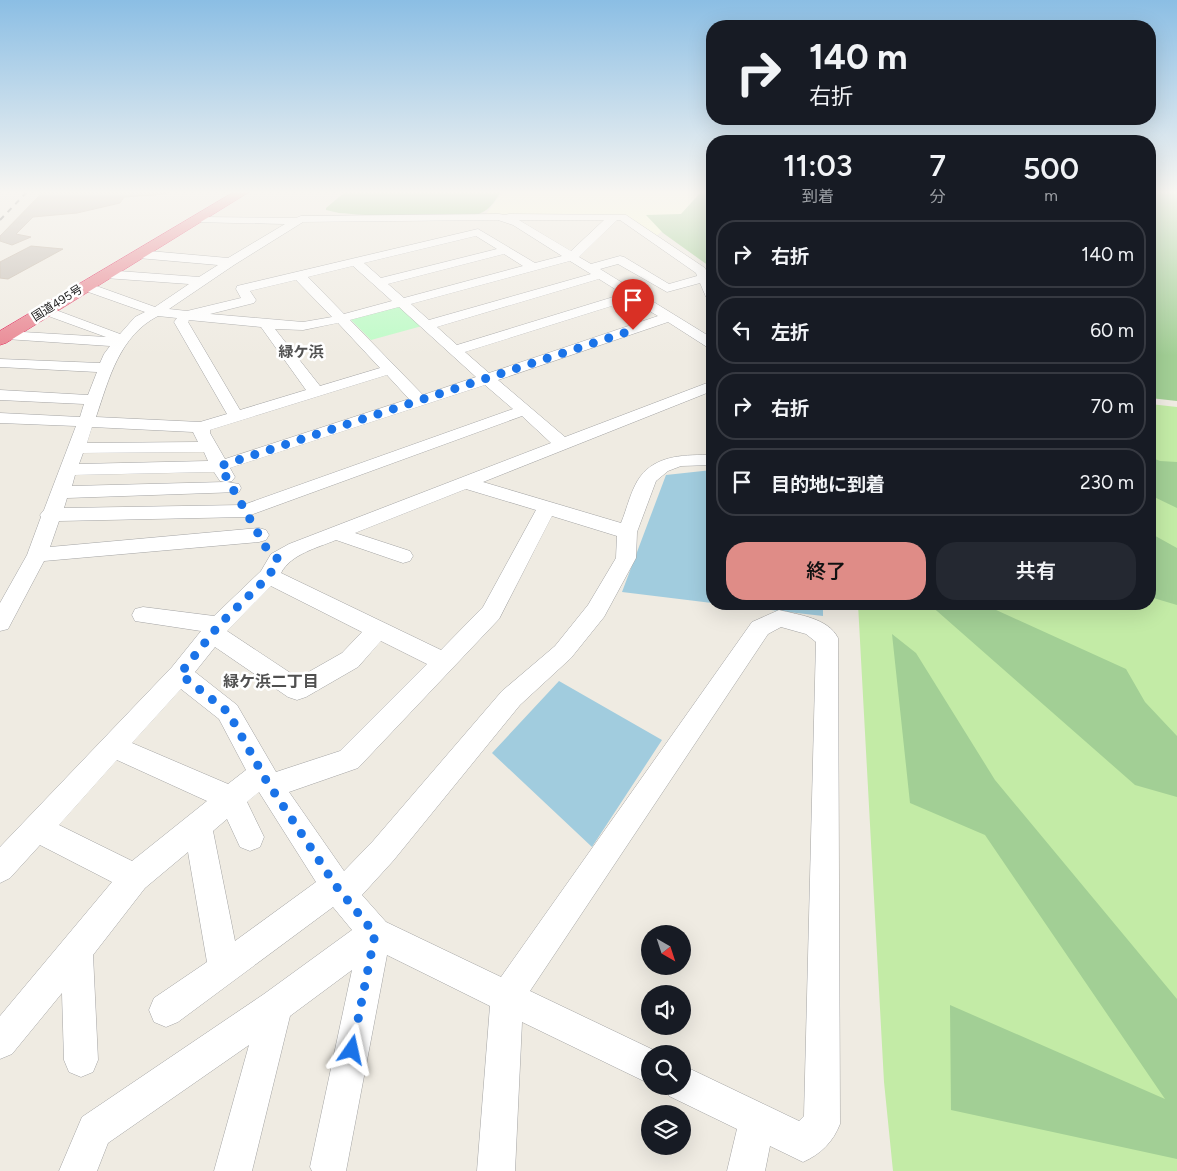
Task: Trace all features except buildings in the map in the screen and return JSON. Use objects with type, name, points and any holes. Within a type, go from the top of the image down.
[{"type":"highway","name":"国道495号","points":[[3,337],[151,247]]},
{"type":"street","points":[[0,623],[36,555],[111,354],[140,320],[156,312],[255,247]]},
{"type":"street","points":[[236,416],[180,322],[185,316],[250,300],[242,289],[418,247]]},
{"type":"street","points":[[501,247],[533,267]]},
{"type":"street","points":[[556,247],[706,340]]},
{"type":"street","points":[[84,286],[156,312],[302,326],[342,319],[572,257],[583,247]]},
{"type":"street","points":[[666,247],[701,270],[706,283]]},
{"type":"street","points":[[379,282],[506,250]]},
{"type":"street","points":[[138,254],[230,262]]},
{"type":"street","points":[[427,325],[596,272],[620,260],[667,288],[704,278]]},
{"type":"street","points":[[356,262],[562,444]]},
{"type":"street","points":[[105,274],[203,281]]},
{"type":"street","points":[[300,276],[420,401]]},
{"type":"street","points":[[455,350],[633,295]]},
{"type":"street","points":[[45,310],[122,340]]},
{"type":"street","points":[[68,470],[220,466],[670,317]]},
{"type":"street","points":[[267,324],[269,331],[316,392]]},
{"type":"street","points":[[3,337],[122,340]]},
{"type":"street","points":[[0,363],[105,368]]},
{"type":"street","points":[[0,418],[201,427],[389,370]]},
{"type":"street","points":[[0,868],[180,674],[216,629],[273,567],[296,549],[706,388]]},
{"type":"street","points":[[0,395],[94,400]]},
{"type":"street","points":[[50,516],[245,511],[525,410]]},
{"type":"street","points":[[201,427],[209,446],[268,551],[273,567],[378,630],[444,662]]},
{"type":"street","points":[[77,448],[209,446]]},
{"type":"street","points":[[166,1010],[339,890],[383,851],[511,698],[563,652],[596,611],[626,558],[627,532],[648,479],[662,467],[678,461],[706,460]]},
{"type":"street","points":[[463,482],[627,532]]},
{"type":"street","points":[[61,492],[232,488]]},
{"type":"street","points":[[0,1042],[135,878],[231,799],[266,780],[349,760],[490,613],[546,507]]},
{"type":"street","points":[[335,533],[403,556]]},
{"type":"street","points":[[36,555],[162,546],[259,535]]},
{"type":"street","points":[[143,615],[216,629],[297,690],[350,660],[378,630]]},
{"type":"street","points":[[496,1171],[507,996],[760,628],[779,618],[814,628],[827,638],[822,1124],[804,1143],[691,1087]]},
{"type":"street","points":[[180,674],[228,712],[266,780],[339,890],[375,934],[641,1062]]},
{"type":"street","points":[[112,746],[231,799],[250,837]]},
{"type":"street","points":[[198,826],[224,969]]},
{"type":"street","points":[[38,829],[135,878]]},
{"type":"street","points":[[78,1171],[95,1130],[276,1006],[375,934]]},
{"type":"street","points":[[329,1167],[375,934]]},
{"type":"street","points":[[77,950],[81,1060]]},
{"type":"street","points":[[233,1171],[276,1006]]},
{"type":"street","points":[[746,1171],[757,1120]]},
{"type":"green space","points":[[682,247],[706,247],[706,264]]},
{"type":"green space","points":[[1156,247],[1177,247],[1177,401],[1156,399]]},
{"type":"green space","points":[[400,306],[422,326],[371,340],[350,319]]},
{"type":"green space","points":[[1156,405],[1177,407],[1177,1171],[893,1171],[884,1082],[858,610],[1156,610]]},
{"type":"green space","points":[[1156,459],[1177,462],[1177,508],[1156,498]]},
{"type":"green space","points":[[1156,536],[1177,548],[1177,605],[1156,599]]},
{"type":"green space","points":[[936,610],[996,610],[1126,669],[1145,702],[1177,736],[1177,797],[1135,785]]},
{"type":"green space","points":[[892,634],[916,653],[995,780],[1177,999],[1177,1159],[951,1110],[950,1005],[1165,1099],[985,835],[910,803]]},
{"type":"water","points":[[706,471],[706,602],[622,592],[666,475]]},
{"type":"water","points":[[771,610],[823,610],[823,616]]},
{"type":"water","points":[[559,681],[662,740],[592,847],[492,753]]},
{"type":"district","name":"緑ケ浜","points":[[301,352]]},
{"type":"district","name":"緑ケ浜二丁目","points":[[271,681]]},
{"type":"route","points":[[352,1050],[375,934],[336,886],[266,780],[228,712],[180,674],[219,625],[269,576],[278,559],[268,551],[220,466],[633,330]]}]
